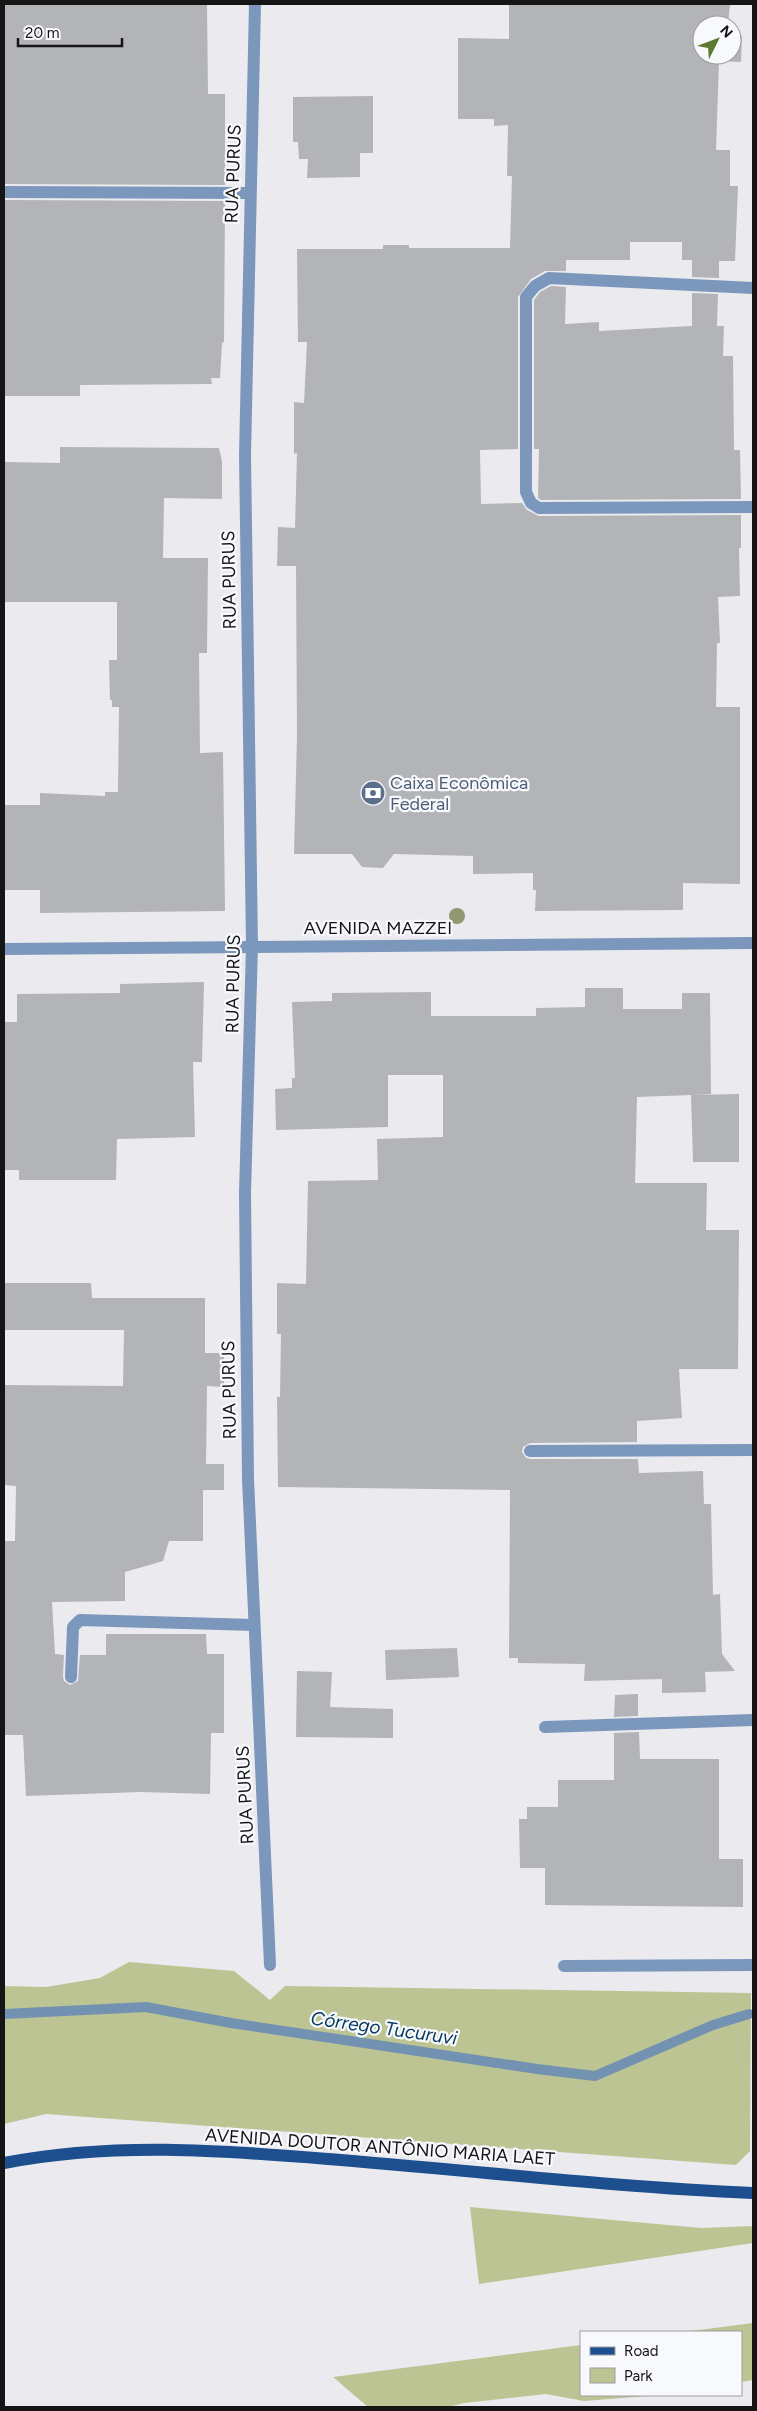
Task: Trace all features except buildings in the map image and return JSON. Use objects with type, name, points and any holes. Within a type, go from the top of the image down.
[{"type":"main road","name":"AVENIDA DOUTOR ANTÔNIO MARIA LAET","points":[[4,2163],[50,2154],[154,2148],[294,2156],[753,2193]]},
{"type":"street","name":"RUA PURUS","points":[[255,4],[245,455],[252,946],[244,1194],[248,1470],[270,1965]]},
{"type":"street","points":[[4,192],[250,193]]},
{"type":"street","points":[[753,288],[549,278],[535,286],[526,297],[526,492],[531,502],[538,508],[753,507]]},
{"type":"street","name":"AVENIDA MAZZEI","points":[[4,949],[753,943]]},
{"type":"street","points":[[530,1451],[753,1450]]},
{"type":"street","points":[[71,1677],[73,1627],[80,1620],[254,1626]]},
{"type":"street","points":[[545,1726],[753,1720]]},
{"type":"street","points":[[564,1966],[753,1965]]},
{"type":"green space","points":[[129,1962],[234,1971],[270,2000],[285,1986],[751,1993],[750,2151],[736,2165],[46,2114],[4,2124],[4,1986],[46,1987],[100,1978]]},
{"type":"green space","points":[[470,2207],[701,2228],[753,2226],[753,2243],[479,2284]]},
{"type":"green space","points":[[753,2323],[753,2380],[742,2382],[742,2331],[691,2331]]},
{"type":"green space","points":[[580,2345],[580,2396],[648,2396],[584,2401],[546,2394],[464,2403],[448,2407],[368,2407],[333,2377]]},
{"type":"waterway","name":"Córrego Tucuruvi","points":[[4,2014],[146,2007],[231,2023],[595,2076],[713,2025],[749,2014]]},
{"type":"place","name":"Caixa Econômica Federal","points":[[373,793]]}]
